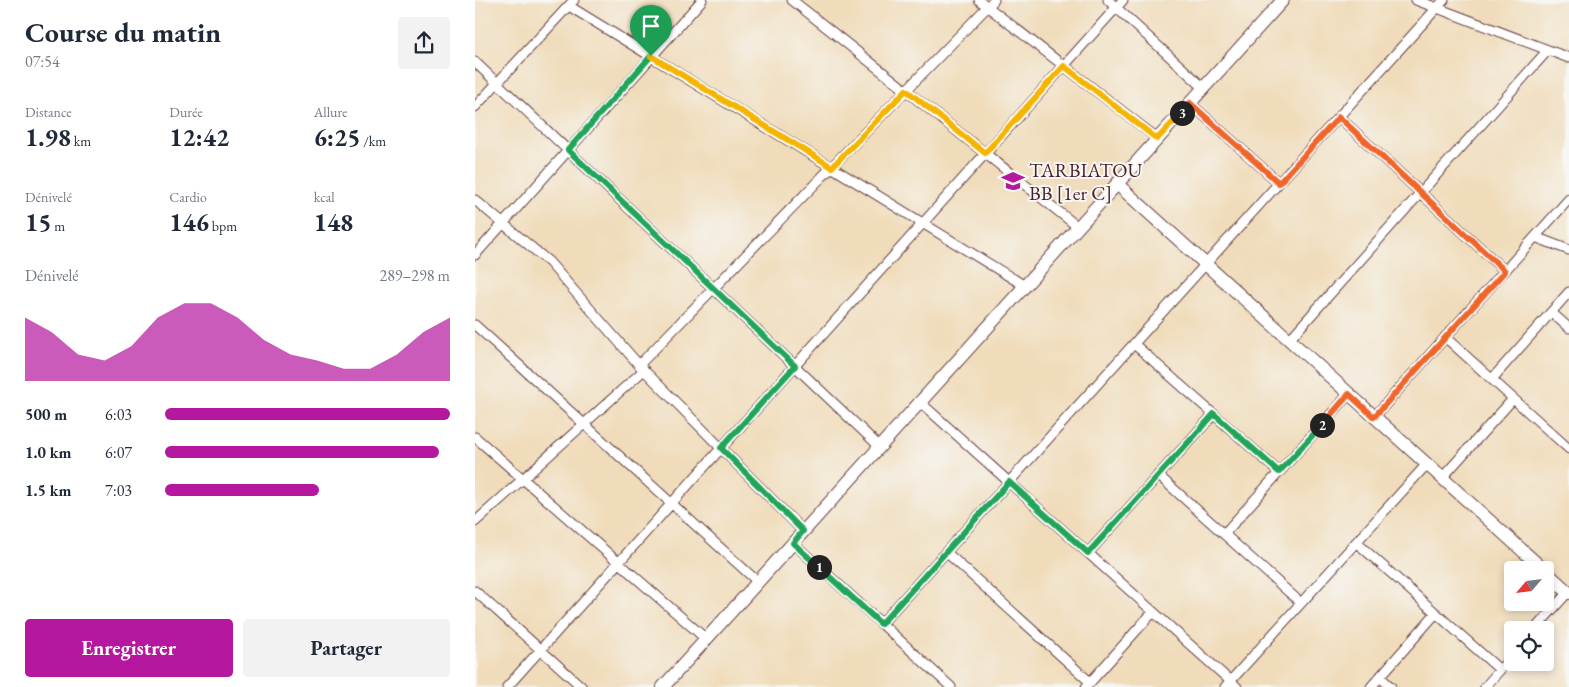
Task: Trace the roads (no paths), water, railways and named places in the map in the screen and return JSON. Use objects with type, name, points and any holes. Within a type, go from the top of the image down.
[{"type":"street","points":[[475,255],[702,0]]},
{"type":"street","points":[[792,0],[1078,227]]},
{"type":"street","points":[[979,0],[991,3],[1064,66],[1157,139]]},
{"type":"street","points":[[1107,0],[1204,88]]},
{"type":"street","points":[[507,687],[1123,0]]},
{"type":"street","points":[[663,687],[1283,0]]},
{"type":"street","points":[[1416,0],[1569,58]]},
{"type":"street","points":[[881,624],[1444,0]]},
{"type":"street","points":[[475,107],[571,3],[651,56],[1025,286]]},
{"type":"street","points":[[475,522],[584,424],[641,367],[713,288],[991,3]]},
{"type":"street","points":[[1289,340],[1548,50]]},
{"type":"street","points":[[475,62],[880,446]]},
{"type":"street","points":[[1190,103],[1279,183]]},
{"type":"street","points":[[1339,117],[1505,271]]},
{"type":"street","points":[[1117,184],[1534,561]]},
{"type":"street","points":[[1374,417],[1569,199]]},
{"type":"street","points":[[475,200],[549,262],[641,367],[803,531]]},
{"type":"street","points":[[1535,237],[1569,250]]},
{"type":"street","points":[[1492,379],[1569,292]]},
{"type":"street","points":[[1551,312],[1569,328]]},
{"type":"street","points":[[475,325],[758,582]]},
{"type":"street","points":[[1445,337],[1569,449]]},
{"type":"street","points":[[1134,344],[1279,472]]},
{"type":"street","points":[[1224,534],[1349,394]]},
{"type":"street","points":[[1442,478],[1513,399]]},
{"type":"street","points":[[920,402],[1231,685],[1301,603],[1427,464]]},
{"type":"street","points":[[1088,553],[1214,414]]},
{"type":"street","points":[[475,437],[706,639]]},
{"type":"street","points":[[1158,476],[1301,603]]},
{"type":"street","points":[[1357,542],[1500,670]]},
{"type":"street","points":[[793,543],[949,686]]},
{"type":"street","points":[[946,552],[1088,684],[1153,612]]},
{"type":"street","points":[[1542,621],[1569,592],[1554,579]]},
{"type":"street","points":[[475,591],[581,687]]},
{"type":"street","points":[[1371,687],[1436,613]]},
{"type":"street","points":[[1485,687],[1504,665]]},
{"type":"street","points":[[1380,677],[1391,687]]},
{"type":"place","name":"TARBIATOU BB [1er C]","points":[[1013,181]]}]
